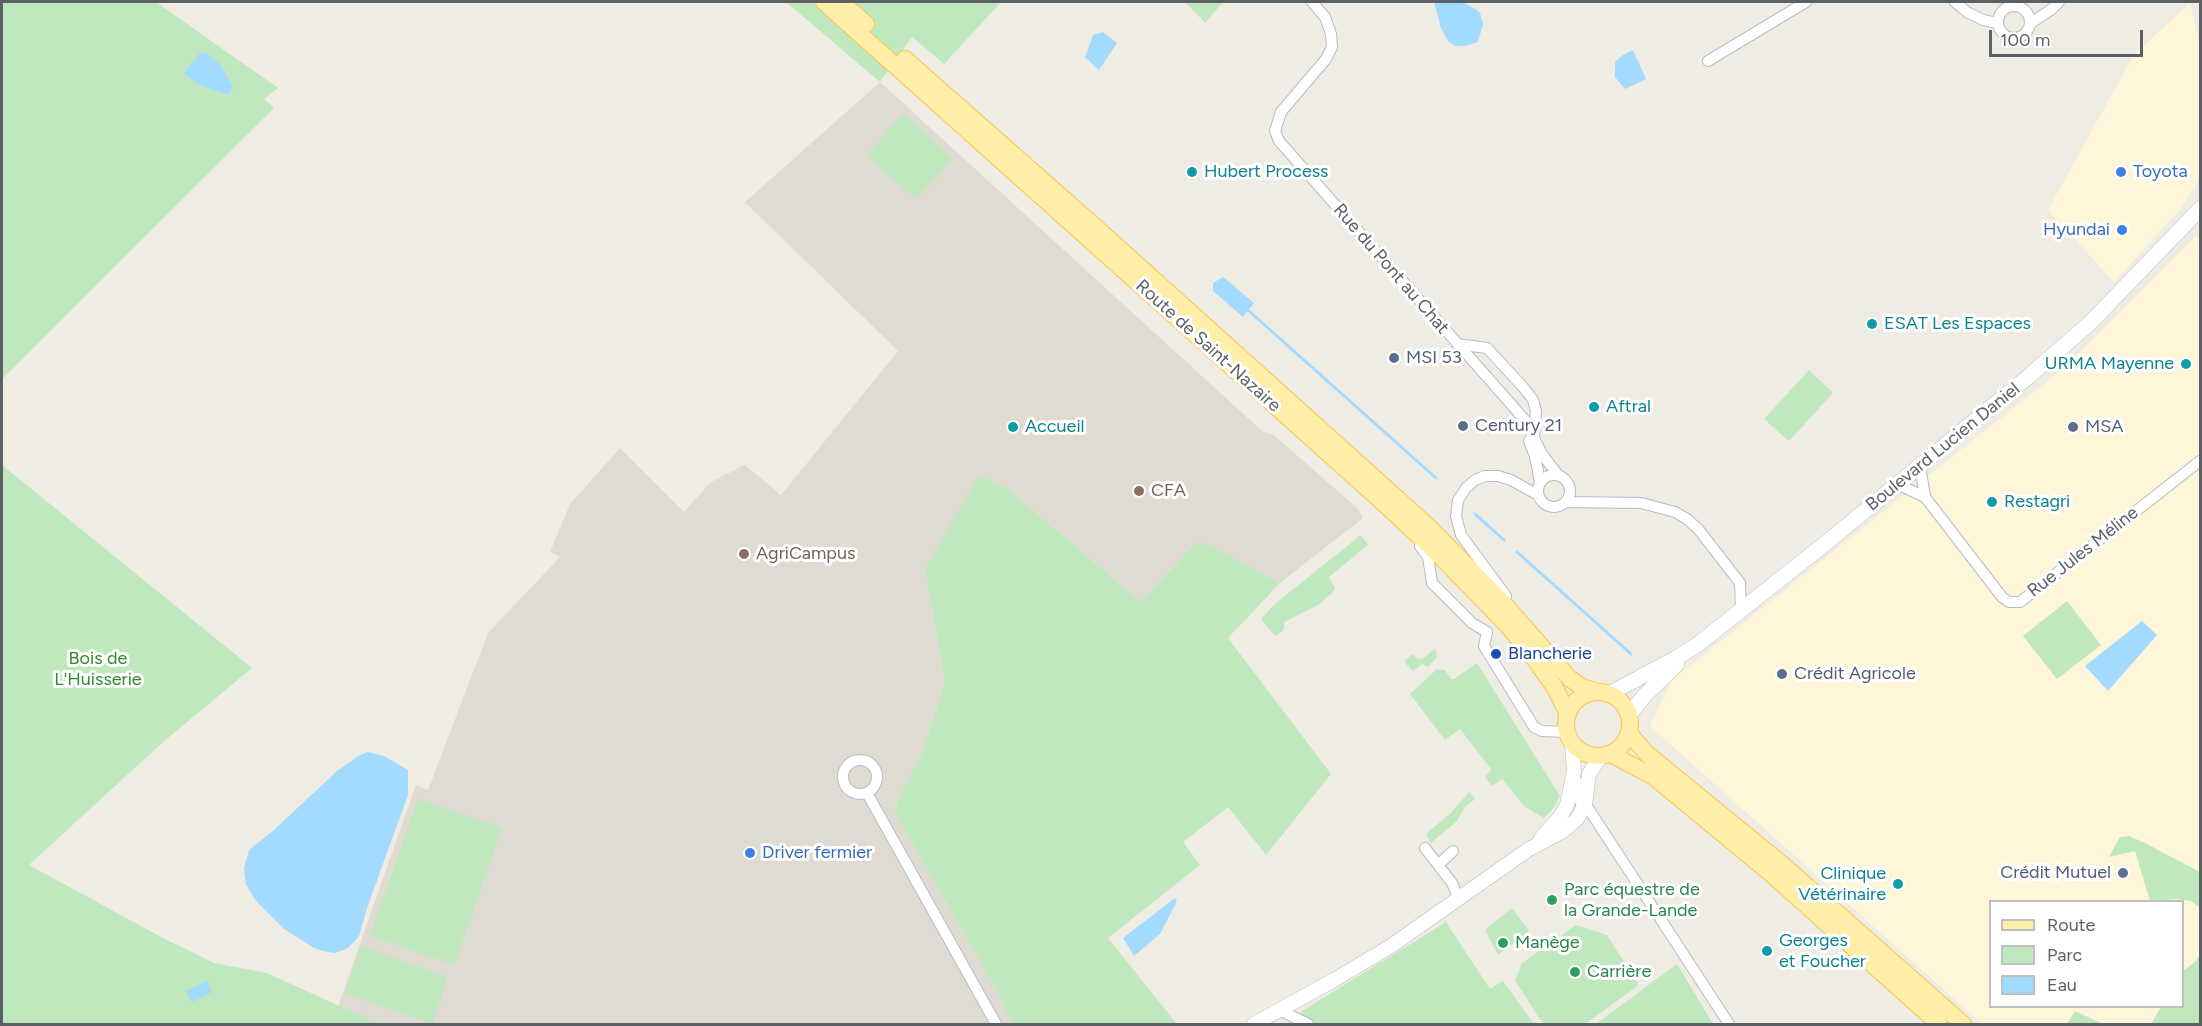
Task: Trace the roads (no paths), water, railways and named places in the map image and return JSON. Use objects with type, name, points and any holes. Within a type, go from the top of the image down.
[{"type":"main road","name":"Route de Saint-Nazaire","points":[[824,2],[1378,498],[1463,579],[1508,626],[1555,688],[1568,714]]},
{"type":"main road","name":"Route de Saint-Nazaire","points":[[841,2],[1430,528],[1544,647],[1569,678],[1582,687],[1603,693]]},
{"type":"main road","name":"Boulevard Lucien Daniel","points":[[1629,715],[1645,695],[1697,645],[2028,377],[2090,322],[2200,209]]},
{"type":"main road","name":"Boulevard Lucien Daniel","points":[[1603,693],[1676,658],[1697,645]]},
{"type":"main road","points":[[1606,755],[1619,749],[1629,733],[1629,715],[1624,705],[1603,693],[1580,698],[1568,714],[1570,738],[1586,754],[1606,755],[1654,777],[1769,872],[1939,1024]]},
{"type":"main road","points":[[1629,733],[1646,753],[1783,866],[1963,1024]]},
{"type":"street","name":"Rue du Pont au Chat","points":[[1312,2],[1325,17],[1332,34],[1332,47],[1326,58],[1281,112],[1275,131],[1279,141],[1518,413]]},
{"type":"street","points":[[1708,61],[1806,2]]},
{"type":"street","points":[[1955,2],[1967,12],[1983,20],[1997,22]]},
{"type":"street","points":[[2031,22],[2059,2]]},
{"type":"street","points":[[2009,6],[2019,7],[2028,13],[2031,22],[2028,32],[2019,39],[2009,39],[2000,32],[1997,22],[2000,13],[2009,6]]},
{"type":"street","points":[[1457,344],[1487,348],[1523,387],[1533,400],[1536,411],[1534,436]]},
{"type":"street","points":[[1518,413],[1525,420],[1542,454],[1558,475]]},
{"type":"street","points":[[1518,413],[1535,456],[1540,482],[1538,495]]},
{"type":"street","name":"Rue Jules Méline","points":[[1897,484],[1925,497],[2001,597],[2009,602],[2020,602],[2200,461]]},
{"type":"street","points":[[1920,465],[1925,497]]},
{"type":"street","points":[[1540,482],[1552,474],[1564,478],[1570,490],[1566,502]]},
{"type":"street","points":[[1544,647],[1469,549],[1461,535],[1456,516],[1458,500],[1475,480],[1485,476],[1498,476],[1511,480],[1538,495],[1547,506],[1555,507],[1566,502],[1641,503],[1675,512],[1700,530],[1740,583],[1741,609]]},
{"type":"street","points":[[1378,498],[1428,557],[1432,583],[1472,623],[1487,632],[1508,626]]},
{"type":"street","points":[[1487,632],[1484,646],[1534,727],[1570,738],[1575,756],[1574,776],[1567,805],[1560,817],[1528,849]]},
{"type":"street","points":[[1254,1024],[1390,946],[1528,849],[1563,831],[1577,819],[1585,805],[1589,774],[1606,755]]},
{"type":"street","points":[[1574,776],[1581,802],[1729,1024]]},
{"type":"street","points":[[867,792],[996,1024]]},
{"type":"street","points":[[1425,848],[1452,883],[1459,899]]},
{"type":"street","points":[[1438,865],[1453,851]]},
{"type":"street","points":[[1279,1010],[1308,1024]]},
{"type":"water","points":[[1434,2],[1463,2],[1477,10],[1483,24],[1478,42],[1455,46],[1448,41],[1441,28]]},
{"type":"water","points":[[1103,32],[1117,43],[1099,70],[1085,57],[1093,35]]},
{"type":"water","points":[[1633,50],[1646,79],[1625,89],[1615,77],[1615,62]]},
{"type":"water","points":[[200,53],[207,53],[219,63],[233,86],[229,95],[202,86],[184,74]]},
{"type":"water","points":[[1223,277],[1254,303],[1243,317],[1213,291],[1213,283]]},
{"type":"water","points":[[2142,621],[2157,635],[2108,691],[2085,666]]},
{"type":"water","points":[[368,752],[384,756],[408,770],[408,795],[359,936],[348,948],[341,951],[334,953],[323,951],[314,948],[284,929],[257,902],[246,885],[244,868],[249,850],[274,830],[337,771]]},
{"type":"water","points":[[1175,898],[1177,901],[1160,934],[1134,956],[1123,938]]},
{"type":"water","points":[[207,981],[212,992],[192,1002],[186,991]]},
{"type":"waterway","points":[[1249,311],[1436,478]]},
{"type":"waterway","points":[[1475,514],[1504,540]]},
{"type":"waterway","points":[[1517,552],[1631,654]]},
{"type":"place","name":"Hubert Process","points":[[1192,172]]},
{"type":"place","name":"Toyota","points":[[2121,172]]},
{"type":"place","name":"Hyundai","points":[[2122,230]]},
{"type":"place","name":"ESAT Les Espaces","points":[[1872,324]]},
{"type":"place","name":"MSI 53","points":[[1394,358]]},
{"type":"place","name":"URMA Mayenne","points":[[2186,364]]},
{"type":"place","name":"Aftral","points":[[1594,407]]},
{"type":"place","name":"Century 21","points":[[1463,426]]},
{"type":"place","name":"Accueil","points":[[1013,427]]},
{"type":"place","name":"MSA","points":[[2073,427]]},
{"type":"place","name":"CFA","points":[[1139,491]]},
{"type":"place","name":"Restagri","points":[[1992,502]]},
{"type":"place","name":"AgriCampus","points":[[744,554]]},
{"type":"place","name":"Blancherie","points":[[1496,654]]},
{"type":"place","name":"Crédit Agricole","points":[[1782,674]]},
{"type":"place","name":"Driver fermier","points":[[750,853]]},
{"type":"place","name":"Crédit Mutuel","points":[[2123,873]]},
{"type":"place","name":"Clinique Vétérinaire","points":[[1898,884]]},
{"type":"place","name":"Parc équestre de la Grande-Lande","points":[[1552,900]]},
{"type":"place","name":"Manège","points":[[1503,943]]},
{"type":"place","name":"Georges et Foucher","points":[[1767,951]]},
{"type":"place","name":"Carrière","points":[[1575,972]]},
{"type":"park label","name":"Bois de L'Huisserie","points":[[98,669]]}]
